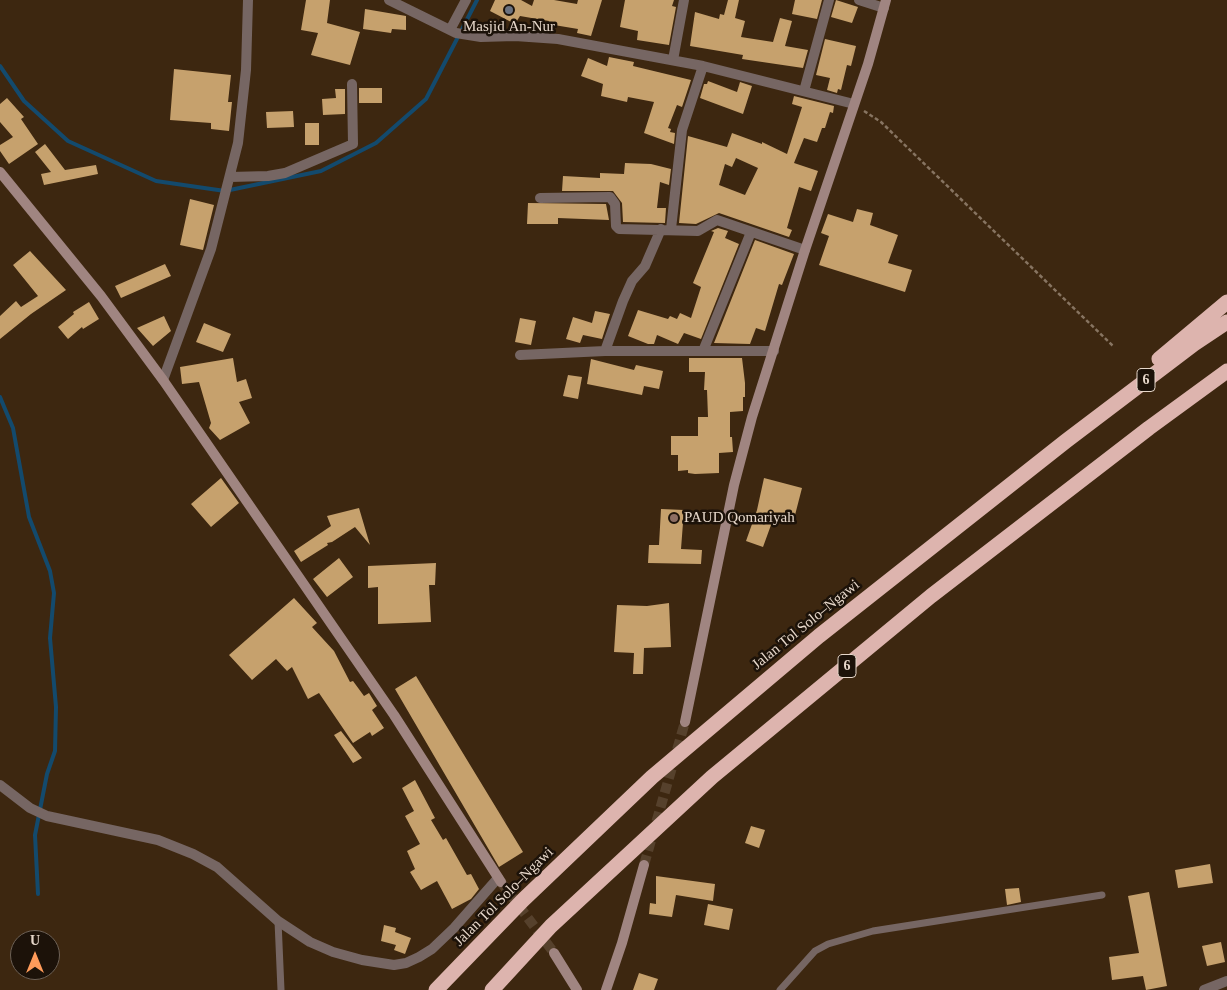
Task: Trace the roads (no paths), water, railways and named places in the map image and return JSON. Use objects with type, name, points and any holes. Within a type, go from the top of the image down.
[{"type":"highway","points":[[1066,441],[1202,321],[1227,302]]},
{"type":"highway","name":"Jalan Tol Solo–Ngawi","points":[[436,990],[523,900],[652,777],[819,636],[1066,441],[1227,322]]},
{"type":"highway","name":"6","points":[[492,990],[551,926],[712,777],[939,590],[1227,370]]},
{"type":"street","points":[[163,380],[211,249],[230,178],[242,113],[248,0]]},
{"type":"street","points":[[388,0],[453,31],[481,38],[537,36],[673,60],[854,104]]},
{"type":"street","points":[[453,31],[466,0]]},
{"type":"street","points":[[673,60],[684,0]]},
{"type":"street","points":[[804,91],[830,0]]},
{"type":"street","points":[[685,722],[734,485],[804,250],[836,164],[885,4],[860,0]]},
{"type":"street","points":[[604,352],[632,281],[645,266],[666,229],[682,130],[703,66]]},
{"type":"street","points":[[230,178],[285,173],[353,144],[355,140],[352,84]]},
{"type":"street","points":[[0,172],[95,288],[163,380],[394,715],[499,880],[432,949],[406,964],[394,965],[378,962],[333,952],[310,942],[278,921],[217,867],[193,854],[158,840],[47,816],[30,808],[0,785]]},
{"type":"street","points":[[540,198],[610,197],[616,204],[616,226],[619,228],[698,231],[718,220],[804,250]]},
{"type":"street","points":[[703,351],[751,232]]},
{"type":"street","points":[[520,355],[604,352],[774,351]]},
{"type":"street","points":[[606,990],[622,943],[644,866]]},
{"type":"street","points":[[554,953],[577,990]]},
{"type":"street","points":[[1208,989],[1227,981]]},
{"type":"lane","points":[[780,990],[815,951],[828,944],[873,931],[1102,895]]},
{"type":"lane","points":[[278,921],[280,990]]},
{"type":"waterway","points":[[0,66],[24,101],[68,141],[156,181],[225,191],[321,171],[376,143],[426,99],[477,0]]},
{"type":"waterway","points":[[0,397],[13,428],[29,517],[50,571],[54,593],[50,638],[56,707],[55,751],[47,774],[35,835],[38,894]]},
{"type":"tunnel","points":[[644,865],[685,722]]},
{"type":"tunnel","points":[[501,882],[554,953]]},
{"type":"place","name":"Masjid An-Nur","points":[[509,10]]},
{"type":"place","name":"PAUD Qomariyah","points":[[674,518]]}]
